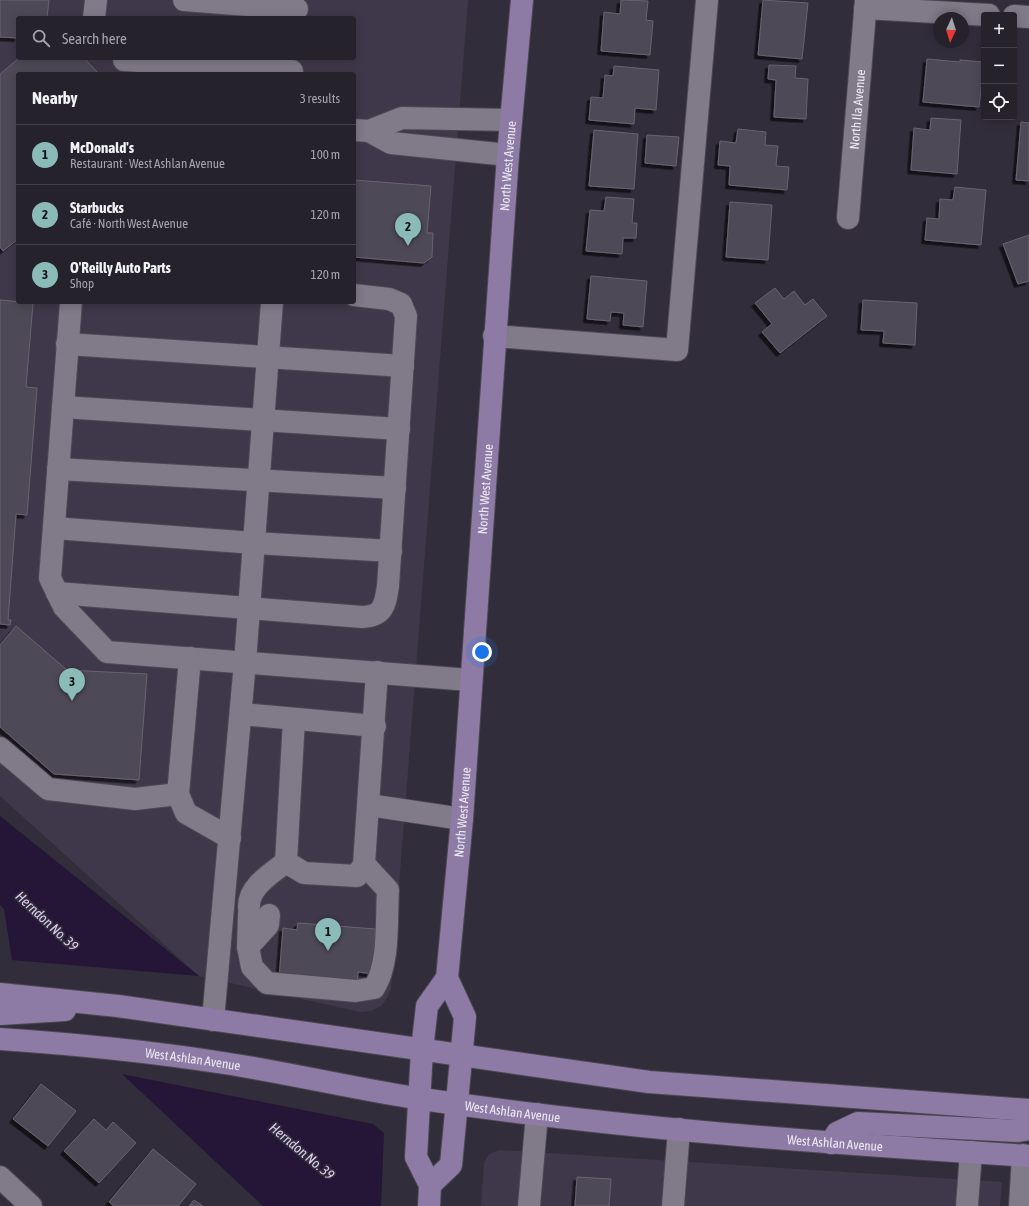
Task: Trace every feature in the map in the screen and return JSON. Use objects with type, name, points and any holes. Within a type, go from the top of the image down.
[{"type":"main road","name":"North West Avenue","points":[[430,1185],[451,1165],[465,1018],[447,978],[462,819],[470,680],[494,336],[522,0]]},
{"type":"main road","points":[[429,1206],[430,1185],[416,1157],[422,1050],[427,1006],[447,978]]},
{"type":"main road","points":[[0,994],[118,1006],[649,1082],[1029,1110]]},
{"type":"main road","points":[[0,1014],[118,1006]]},
{"type":"main road","name":"West Ashlan Avenue","points":[[0,1038],[98,1046],[219,1062],[420,1098],[537,1114],[831,1143],[1027,1155]]},
{"type":"main road","points":[[831,1143],[837,1133],[858,1123],[1018,1130],[1029,1129]]},
{"type":"street","points":[[94,16],[96,0]]},
{"type":"street","points":[[184,0],[297,9]]},
{"type":"street","points":[[494,336],[677,350],[707,0]]},
{"type":"street","points":[[866,4],[981,14]]},
{"type":"street","name":"North Ila Avenue","points":[[848,218],[866,4]]},
{"type":"street","points":[[1017,16],[1029,17]]},
{"type":"street","points":[[128,64],[293,68]]},
{"type":"street","points":[[362,130],[402,118],[511,120]]},
{"type":"street","points":[[362,130],[391,143],[508,155]]},
{"type":"street","points":[[57,593],[362,617],[374,616],[382,610],[386,600],[391,551],[406,316],[401,304],[389,299],[356,295]]},
{"type":"street","points":[[71,304],[50,578],[64,607],[107,652],[470,680]]},
{"type":"street","points":[[213,1020],[241,714],[272,304]]},
{"type":"street","points":[[67,344],[403,366]]},
{"type":"street","points":[[63,407],[399,430]]},
{"type":"street","points":[[58,469],[258,482],[395,488]]},
{"type":"street","points":[[54,528],[254,543],[391,551]]},
{"type":"street","points":[[190,658],[178,794],[186,813],[230,838]]},
{"type":"street","points":[[279,868],[304,873],[357,876],[364,864],[375,726],[377,672]]},
{"type":"street","points":[[241,714],[375,726]]},
{"type":"street","points":[[294,719],[279,868],[259,911],[248,947],[252,967],[267,983],[356,991],[374,988],[380,978],[383,965],[388,890],[364,864]]},
{"type":"street","points":[[0,748],[48,789],[135,799],[178,794]]},
{"type":"street","points":[[369,805],[462,819]]},
{"type":"street","points":[[529,1206],[537,1114]]},
{"type":"street","points":[[673,1206],[679,1129]]},
{"type":"street","points":[[967,1206],[971,1152]]},
{"type":"street","points":[[1020,1206],[1027,1155]]},
{"type":"street","points":[[0,1177],[31,1206]]},
{"type":"shaded area","points":[[0,0],[468,0],[391,989],[381,1006],[371,1011],[360,1012],[199,976],[0,796]]},
{"type":"shaded area","points":[[499,1150],[1002,1182],[1000,1206],[481,1206],[484,1163],[489,1154]]},
{"type":"water","name":"Herndon No. 39","points":[[0,816],[199,976],[12,960],[4,909],[0,905]]},
{"type":"water","name":"Herndon No. 39","points":[[122,1074],[373,1124],[384,1133],[381,1206],[263,1206]]},
{"type":"building","points":[[0,0],[49,0],[47,16],[16,16],[16,38],[0,37]]},
{"type":"building","points":[[621,0],[648,1],[646,20],[653,21],[650,55],[601,51],[604,12],[620,14]]},
{"type":"building","points":[[763,0],[808,3],[802,59],[758,55]]},
{"type":"building","points":[[927,59],[960,62],[960,60],[981,62],[981,89],[979,107],[923,102]]},
{"type":"building","points":[[17,60],[86,60],[97,72],[16,72],[16,241],[3,251],[0,247],[0,74]]},
{"type":"building","points":[[769,65],[796,66],[795,78],[808,79],[806,119],[774,117],[776,80],[768,79]]},
{"type":"building","points":[[614,66],[659,70],[656,110],[635,108],[634,124],[589,120],[591,97],[603,98],[605,75],[613,76]]},
{"type":"building","points":[[931,118],[961,120],[957,174],[911,170],[914,128],[930,130]]},
{"type":"building","points":[[1021,122],[1029,123],[1029,181],[1016,180]]},
{"type":"building","points":[[738,129],[766,132],[765,145],[778,146],[776,166],[789,167],[787,190],[729,185],[730,166],[718,165],[720,141],[736,143]]},
{"type":"building","points":[[594,130],[638,134],[634,189],[589,186]]},
{"type":"building","points":[[647,135],[679,137],[676,166],[645,163]]},
{"type":"building","points":[[356,180],[431,186],[427,233],[433,233],[432,257],[424,263],[356,257]]},
{"type":"building","points":[[955,187],[986,190],[981,245],[925,240],[927,218],[939,219],[940,199],[953,200]]},
{"type":"building","points":[[606,197],[634,199],[632,223],[637,223],[636,238],[623,238],[622,254],[586,251],[590,210],[604,211]]},
{"type":"building","points":[[730,202],[772,205],[768,260],[726,257]]},
{"type":"building","points":[[1029,235],[1029,281],[1018,284],[1003,244]]},
{"type":"building","points":[[591,276],[647,281],[643,327],[623,325],[624,313],[611,312],[610,321],[587,319]]},
{"type":"building","points":[[775,288],[784,299],[794,291],[805,305],[813,299],[827,316],[780,353],[762,332],[772,324],[755,303]]},
{"type":"building","points":[[0,300],[16,301],[16,304],[33,304],[26,387],[37,388],[27,515],[16,514],[8,620],[11,620],[10,625],[0,624]]},
{"type":"building","points":[[863,300],[917,303],[915,345],[883,343],[884,331],[861,330]]},
{"type":"building","points":[[16,626],[67,670],[147,674],[139,780],[54,774],[0,727],[0,645]]},
{"type":"building","points":[[298,923],[375,929],[373,974],[358,972],[357,985],[279,979],[283,928],[297,930]]},
{"type":"building","points":[[41,1084],[76,1111],[48,1146],[13,1119]]},
{"type":"building","points":[[94,1119],[106,1130],[113,1122],[136,1143],[99,1183],[64,1151]]},
{"type":"building","points":[[153,1149],[196,1184],[178,1206],[114,1206],[109,1202]]},
{"type":"building","points":[[577,1177],[611,1179],[609,1206],[575,1206]]},
{"type":"building","points":[[194,1200],[203,1206],[189,1206]]},
{"type":"place","name":"Starbucks","points":[[408,246]]},
{"type":"place","name":"O'Reilly Auto Parts","points":[[72,701]]},
{"type":"place","name":"McDonald's","points":[[328,951]]}]
